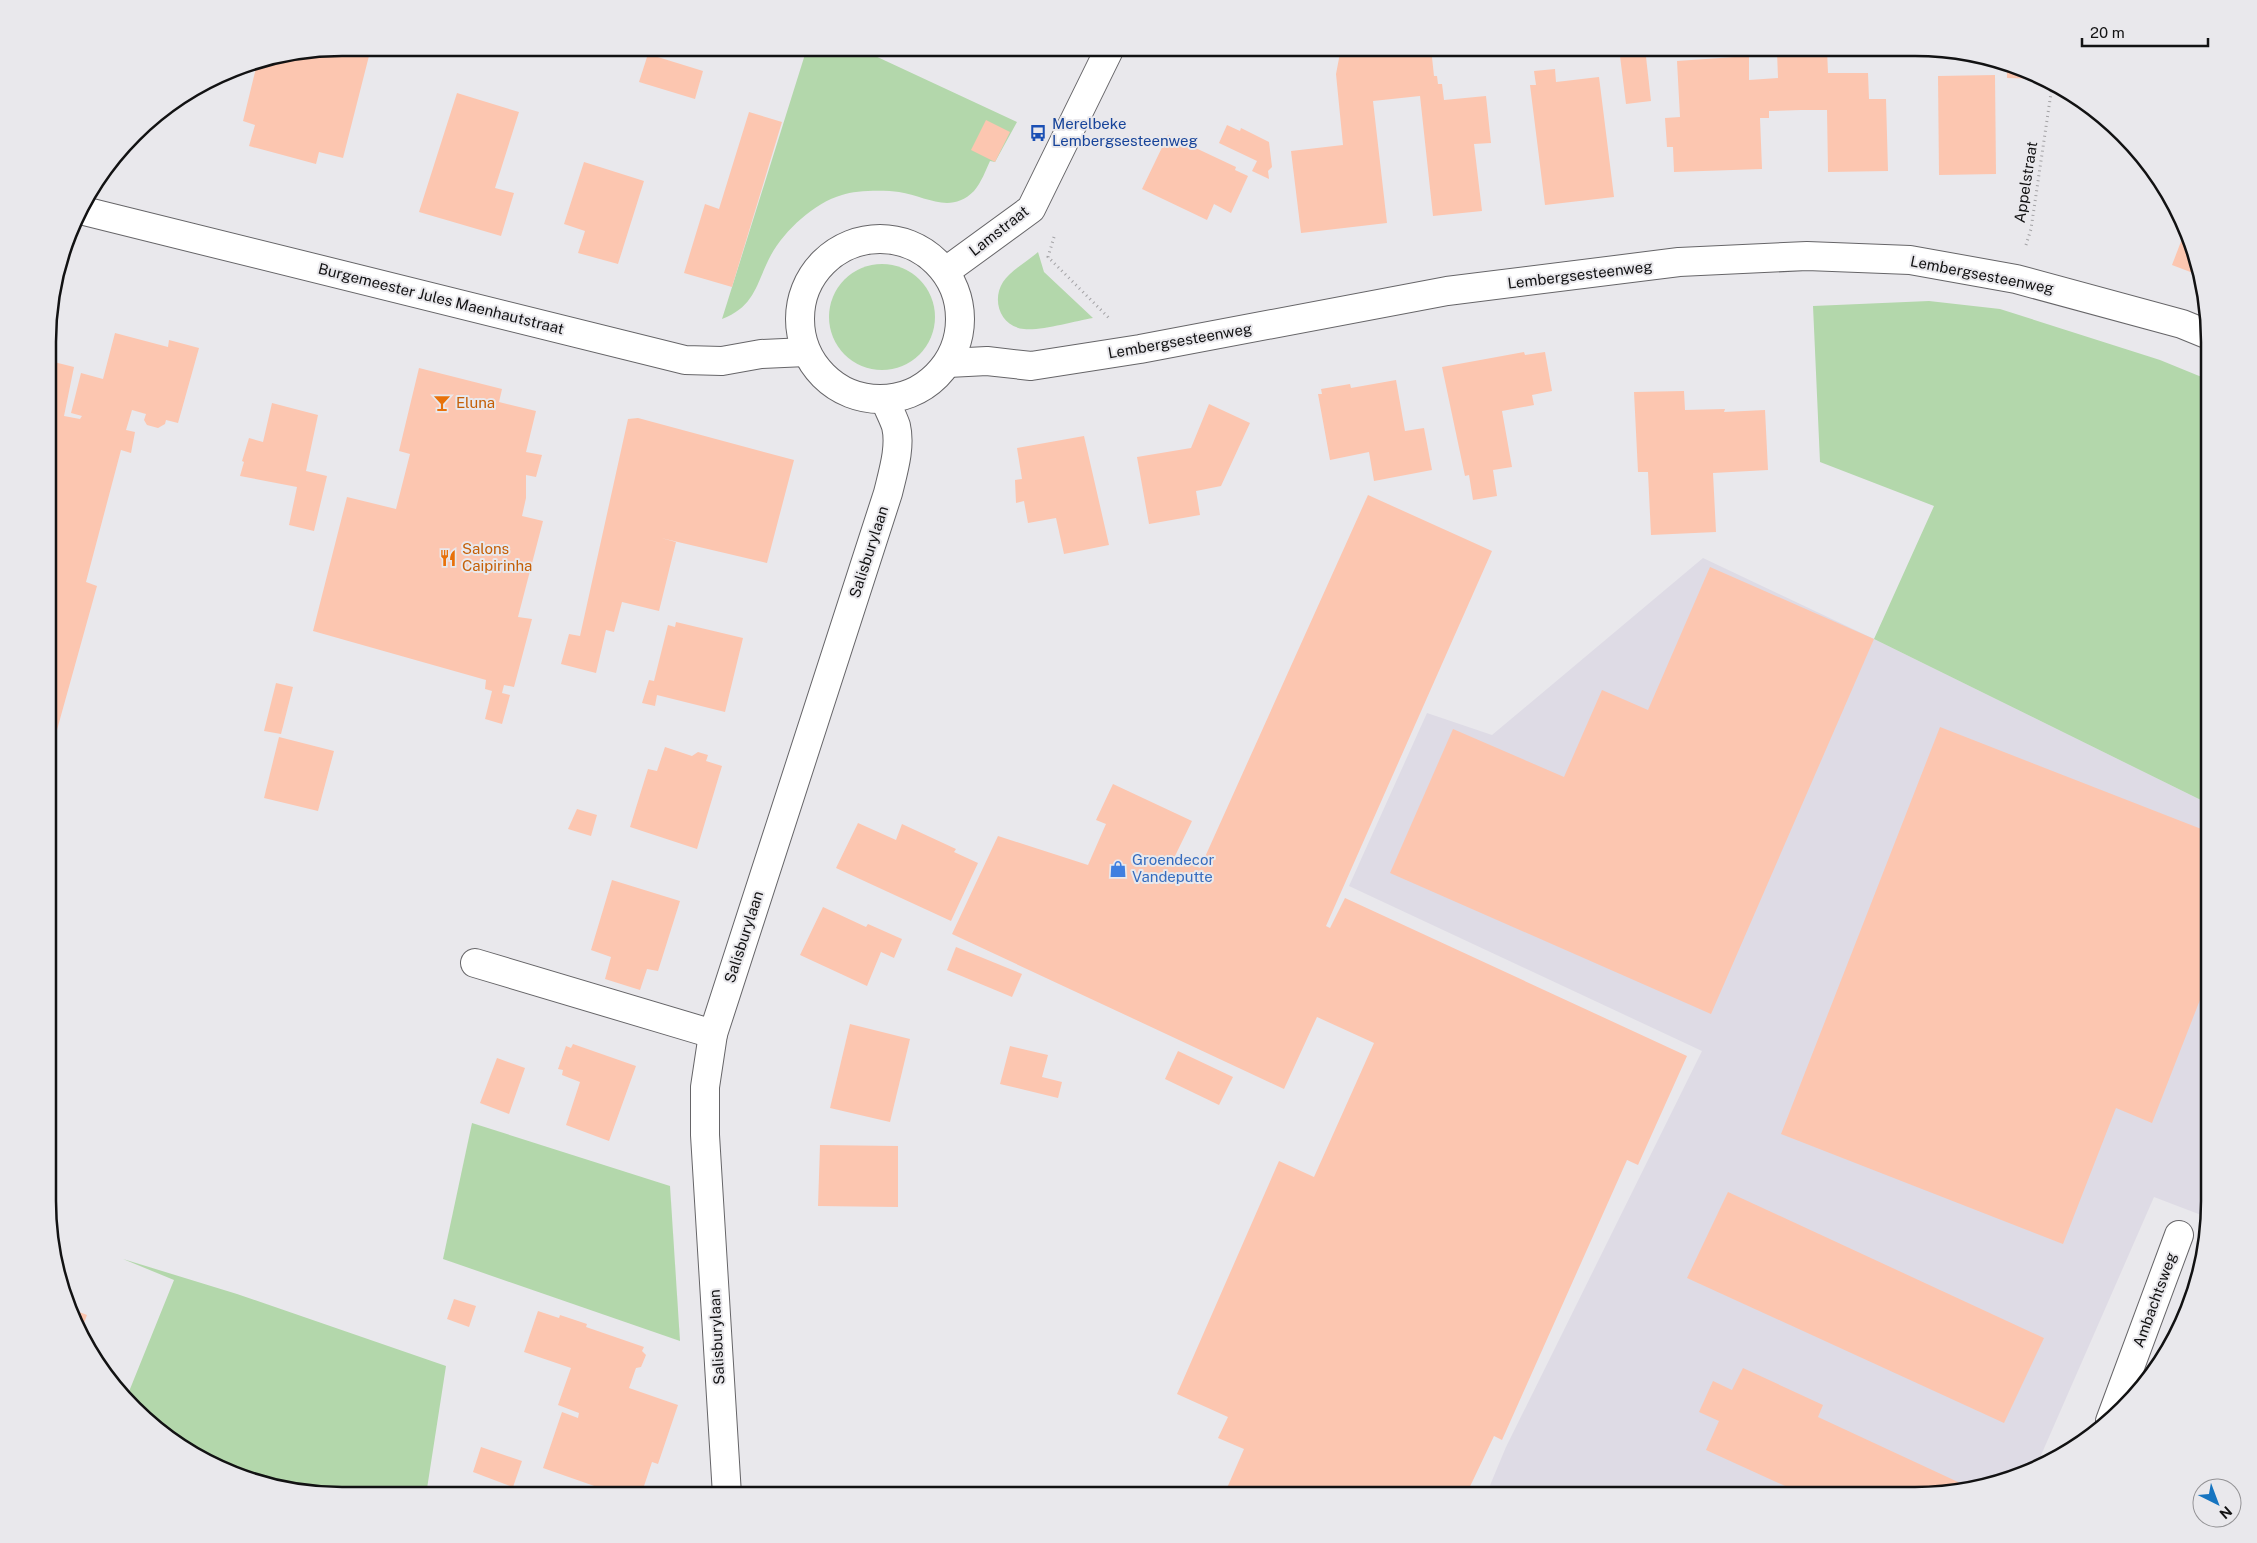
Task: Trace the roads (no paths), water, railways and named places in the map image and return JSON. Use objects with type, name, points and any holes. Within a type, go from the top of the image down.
[{"type":"street","name":"Lamstraat","points":[[946,272],[1031,209],[1106,56]]},
{"type":"street","name":"Burgemeester Jules Maenhautstraat","points":[[88,212],[685,360],[722,361],[761,354],[806,352]]},
{"type":"street","points":[[878,239],[904,242],[927,253],[946,272],[959,301],[960,333],[948,363],[931,382],[909,395],[885,400],[860,398],[838,388],[819,372],[806,352],[800,326],[802,300],[812,276],[829,257],[852,244],[878,239]]},
{"type":"street","name":"Lembergsesteenweg","points":[[948,363],[987,362],[1031,366],[1140,349],[1447,291],[1678,262],[1807,256],[1901,260],[2016,279],[2182,324],[2200,332]]},
{"type":"street","name":"Salisburylaan","points":[[727,1487],[705,1135],[705,1087],[713,1034],[888,493],[896,458],[896,426],[885,400]]},
{"type":"street","points":[[474,963],[713,1034]]},
{"type":"street","name":"Ambachtsweg","points":[[2117,1403],[2179,1235]]},
{"type":"place","name":"Merelbeke Lembergsesteenweg","points":[[1038,133]]},
{"type":"place","name":"Eluna","points":[[442,403]]},
{"type":"place","name":"Salons Caipirinha","points":[[448,558]]},
{"type":"place","name":"Groendecor Vandeputte","points":[[1118,869]]}]
